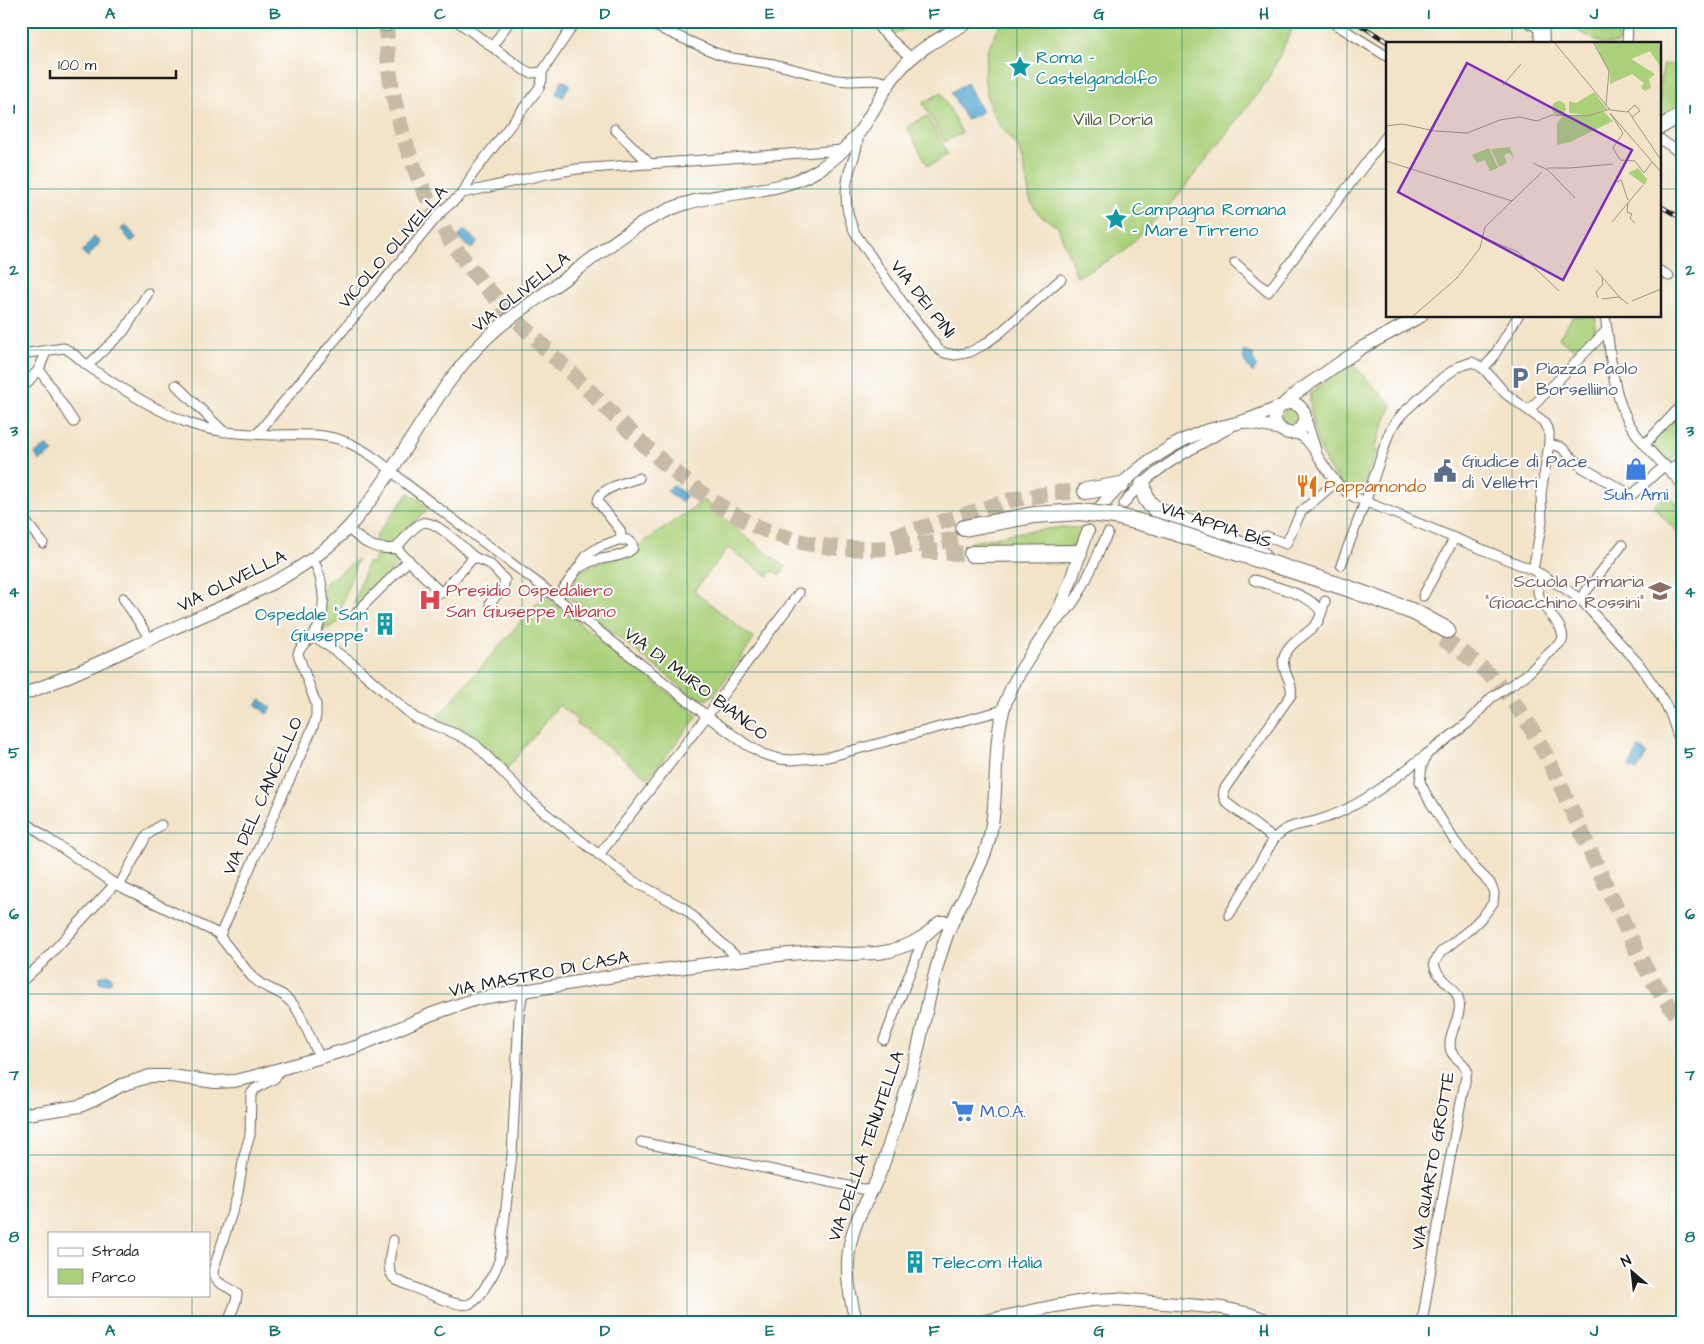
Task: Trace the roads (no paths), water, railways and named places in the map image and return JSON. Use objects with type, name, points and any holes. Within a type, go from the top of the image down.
[{"type":"highway","points":[[1086,491],[1121,485]]},
{"type":"highway","points":[[1143,485],[1146,498],[1155,509],[1242,546],[1288,569]]},
{"type":"highway","name":"VIA APPIA BIS","points":[[964,533],[1115,516],[1155,526],[1288,569],[1444,634]]},
{"type":"highway","name":"VIA APPIA BIS","points":[[1083,521],[1121,527],[1346,592]]},
{"type":"highway","points":[[972,554],[1079,553]]},
{"type":"main road","points":[[1662,126],[1683,114]]},
{"type":"street","points":[[457,21],[526,72],[542,72]]},
{"type":"street","points":[[463,193],[472,175],[539,88],[542,72],[576,21]]},
{"type":"street","points":[[643,21],[716,53],[732,58],[774,64],[836,80],[877,80],[889,83]]},
{"type":"street","points":[[874,21],[911,58]]},
{"type":"street","name":"VIA OLIVELLA","points":[[21,695],[70,676],[251,593],[313,559],[348,528],[371,499],[453,377],[480,345],[508,320],[621,238],[656,216],[683,204],[763,190],[803,177],[823,167],[843,150],[859,132],[889,83],[911,58],[970,21]]},
{"type":"street","points":[[1330,21],[1386,56]]},
{"type":"street","points":[[1526,21],[1541,32]]},
{"type":"street","points":[[1627,42],[1628,21]]},
{"type":"street","points":[[492,47],[509,22]]},
{"type":"street","points":[[614,129],[650,164]]},
{"type":"street","name":"VIA DEI PINI","points":[[859,132],[858,148],[846,184],[845,198],[850,222],[855,233],[898,297],[939,350],[955,355],[978,348],[1001,332],[1061,279]]},
{"type":"street","points":[[1235,263],[1268,292],[1386,137]]},
{"type":"street","points":[[1662,140],[1683,155]]},
{"type":"street","name":"VICOLO OLIVELLA","points":[[257,434],[442,211],[463,193],[562,171],[843,150]]},
{"type":"street","points":[[1662,272],[1669,276]]},
{"type":"street","points":[[88,366],[124,331],[148,293]]},
{"type":"street","points":[[1417,318],[1371,342],[1296,394],[1282,406],[1276,416],[1276,420],[1285,431],[1303,438],[1326,471],[1349,494],[1537,572],[1580,599],[1639,664],[1678,720],[1683,751]]},
{"type":"street","points":[[1483,368],[1492,359],[1517,318]]},
{"type":"street","points":[[1604,318],[1612,370],[1628,422],[1683,486]]},
{"type":"street","points":[[1529,410],[1607,330]]},
{"type":"street","name":"VIA DI MURO BIANCO","points":[[21,354],[64,348],[69,350],[88,366],[144,401],[174,417],[202,427],[224,432],[307,435],[338,439],[364,451],[708,716],[747,745],[763,754],[780,759],[807,760],[834,756],[1003,710]]},
{"type":"street","points":[[21,390],[39,369],[47,350]]},
{"type":"street","points":[[1229,915],[1274,839],[1286,828],[1320,819],[1355,805],[1381,788],[1468,723],[1491,698],[1526,675],[1561,643],[1564,637],[1562,632],[1538,596],[1537,586],[1542,522],[1541,494],[1549,444],[1549,432],[1545,423],[1503,391],[1483,368],[1472,362],[1454,369],[1430,388],[1396,421],[1389,433],[1341,565]]},
{"type":"street","points":[[39,369],[74,422]]},
{"type":"street","points":[[1100,508],[1121,485],[1151,460],[1180,442],[1206,431],[1244,421],[1285,431],[1294,432],[1302,428],[1305,419],[1305,396],[1321,377]]},
{"type":"street","points":[[176,385],[224,432]]},
{"type":"street","points":[[1124,504],[1143,485],[1187,451],[1244,421],[1293,403],[1304,412],[1318,458]]},
{"type":"street","points":[[1645,444],[1683,404]]},
{"type":"street","points":[[1549,444],[1561,447],[1583,468],[1632,495],[1667,468],[1683,459]]},
{"type":"street","points":[[622,540],[620,530],[598,502],[599,495],[606,490],[639,478]]},
{"type":"street","points":[[1266,536],[1286,544],[1301,512],[1336,482]]},
{"type":"street","points":[[21,516],[43,543]]},
{"type":"street","name":"VIA DELLA TENUTELLA","points":[[857,1323],[850,1293],[848,1264],[851,1240],[887,1151],[921,1055],[933,980],[952,924],[980,866],[987,845],[992,822],[996,756],[1003,710],[1019,673],[1058,611],[1079,553],[1083,521]]},
{"type":"street","points":[[348,528],[361,541],[384,549],[396,548],[423,522],[429,522],[474,557],[490,564],[503,576],[505,580],[504,588],[490,603]]},
{"type":"street","points":[[1047,630],[1075,602],[1087,581],[1108,533]]},
{"type":"street","points":[[1424,596],[1454,539]]},
{"type":"street","points":[[557,598],[587,554],[599,547],[622,540],[628,540],[632,543],[633,548],[630,551],[592,561],[578,568]]},
{"type":"street","points":[[1580,599],[1622,545]]},
{"type":"street","points":[[396,548],[441,593],[474,557]]},
{"type":"street","name":"VIA DEL CANCELLO","points":[[220,935],[313,727],[316,716],[316,704],[298,654],[300,648],[313,635],[320,620],[323,603],[320,573],[313,559]]},
{"type":"street","points":[[356,612],[409,560]]},
{"type":"street","points":[[1254,580],[1307,598],[1317,604],[1321,612]]},
{"type":"street","points":[[599,855],[708,716],[799,593]]},
{"type":"street","points":[[123,598],[150,639]]},
{"type":"street","points":[[1274,839],[1227,804],[1223,797],[1224,788],[1291,695],[1291,686],[1284,665],[1284,658],[1290,648],[1315,625],[1325,601]]},
{"type":"street","points":[[313,635],[353,664],[415,718],[456,734],[475,744],[534,804],[632,880],[684,908],[739,959]]},
{"type":"street","name":"VIA QUARTO GROTTE","points":[[1422,1323],[1466,1071],[1464,1064],[1452,1054],[1450,1045],[1459,1011],[1458,998],[1453,989],[1437,973],[1434,963],[1441,952],[1480,920],[1491,906],[1494,896],[1490,883],[1474,867],[1454,840],[1422,787],[1420,772],[1427,754]]},
{"type":"street","points":[[21,815],[28,824],[44,836],[117,884],[203,924],[220,935],[252,977],[261,984],[283,995],[294,1005],[320,1058]]},
{"type":"street","points":[[21,982],[43,962],[117,884],[147,835],[161,825]]},
{"type":"street","name":"VIA MASTRO DI CASA","points":[[21,1115],[80,1106],[125,1083],[150,1076],[215,1082],[246,1079],[363,1044],[456,1005],[523,991],[614,976],[739,959],[812,952],[878,953],[903,947],[924,936],[940,922],[952,924]]},
{"type":"street","points":[[884,1040],[924,936]]},
{"type":"street","points":[[393,1240],[389,1268],[392,1276],[396,1280],[448,1301],[464,1305],[471,1304],[483,1292],[492,1276],[501,1252],[511,1171],[518,1021],[523,991]]},
{"type":"street","points":[[228,1323],[237,1294],[217,1281],[213,1276],[213,1271],[237,1197],[244,1156],[250,1135],[251,1094],[255,1088],[275,1078],[280,1069]]},
{"type":"street","points":[[641,1142],[872,1190]]},
{"type":"street","points":[[976,1323],[1055,1306],[1107,1299],[1223,1308],[1250,1314],[1274,1323]]},
{"type":"water","points":[[562,80],[570,84],[563,97],[556,94]]},
{"type":"water","points":[[967,83],[982,112],[966,120],[951,92]]},
{"type":"water","points":[[126,225],[136,238],[131,242],[121,229]]},
{"type":"water","points":[[464,230],[478,242],[472,249],[458,238]]},
{"type":"water","points":[[94,237],[100,242],[88,257],[82,252]]},
{"type":"water","points":[[1243,351],[1253,354],[1253,360],[1257,366],[1253,373],[1244,361]]},
{"type":"water","points":[[47,445],[53,452],[40,461],[35,454]]},
{"type":"water","points":[[673,485],[687,496],[681,502],[667,491]]},
{"type":"water","points":[[260,699],[272,708],[267,714],[256,705]]},
{"type":"water","points":[[1639,748],[1647,753],[1637,771],[1629,767]]},
{"type":"water","points":[[108,974],[112,977],[111,982],[106,984],[99,982],[99,977]]},
{"type":"tunnel","points":[[386,23],[391,83],[403,134],[420,183],[448,237],[464,260],[499,301],[648,448],[674,471],[728,511],[758,527],[788,538],[810,544],[854,549],[920,545],[964,538]]},
{"type":"tunnel","points":[[893,537],[1015,499],[1086,491]]},
{"type":"tunnel","points":[[922,551],[972,554]]},
{"type":"tunnel","points":[[1442,638],[1487,672],[1512,700],[1523,716],[1551,766],[1641,959],[1664,998],[1683,1021]]},
{"type":"railway","points":[[1354,21],[1388,42]]},
{"type":"railway","points":[[1662,207],[1683,219]]},
{"type":"place","name":"Roma - Castelgandolfo","points":[[1020,67]]},
{"type":"place","name":"Campagna Romana - Mare Tirreno","points":[[1116,219]]},
{"type":"place","name":"Piazza Paolo Borselliino","points":[[1520,378]]},
{"type":"place","name":"Suh Ami","points":[[1636,469]]},
{"type":"place","name":"Giudice di Pace di Velletri","points":[[1445,471]]},
{"type":"place","name":"Pappamondo","points":[[1307,486]]},
{"type":"place","name":"Scuola Primaria \"Gioacchino Rossini\"","points":[[1660,591]]},
{"type":"place","name":"Presidio Ospedaliero San Giuseppe Albano","points":[[430,600]]},
{"type":"place","name":"Ospedale \"San Giuseppe\"","points":[[385,624]]},
{"type":"place","name":"M.O.A.","points":[[963,1111]]},
{"type":"place","name":"Telecom Italia","points":[[915,1262]]},
{"type":"park label","name":"Villa Doria","points":[[1113,119]]}]
